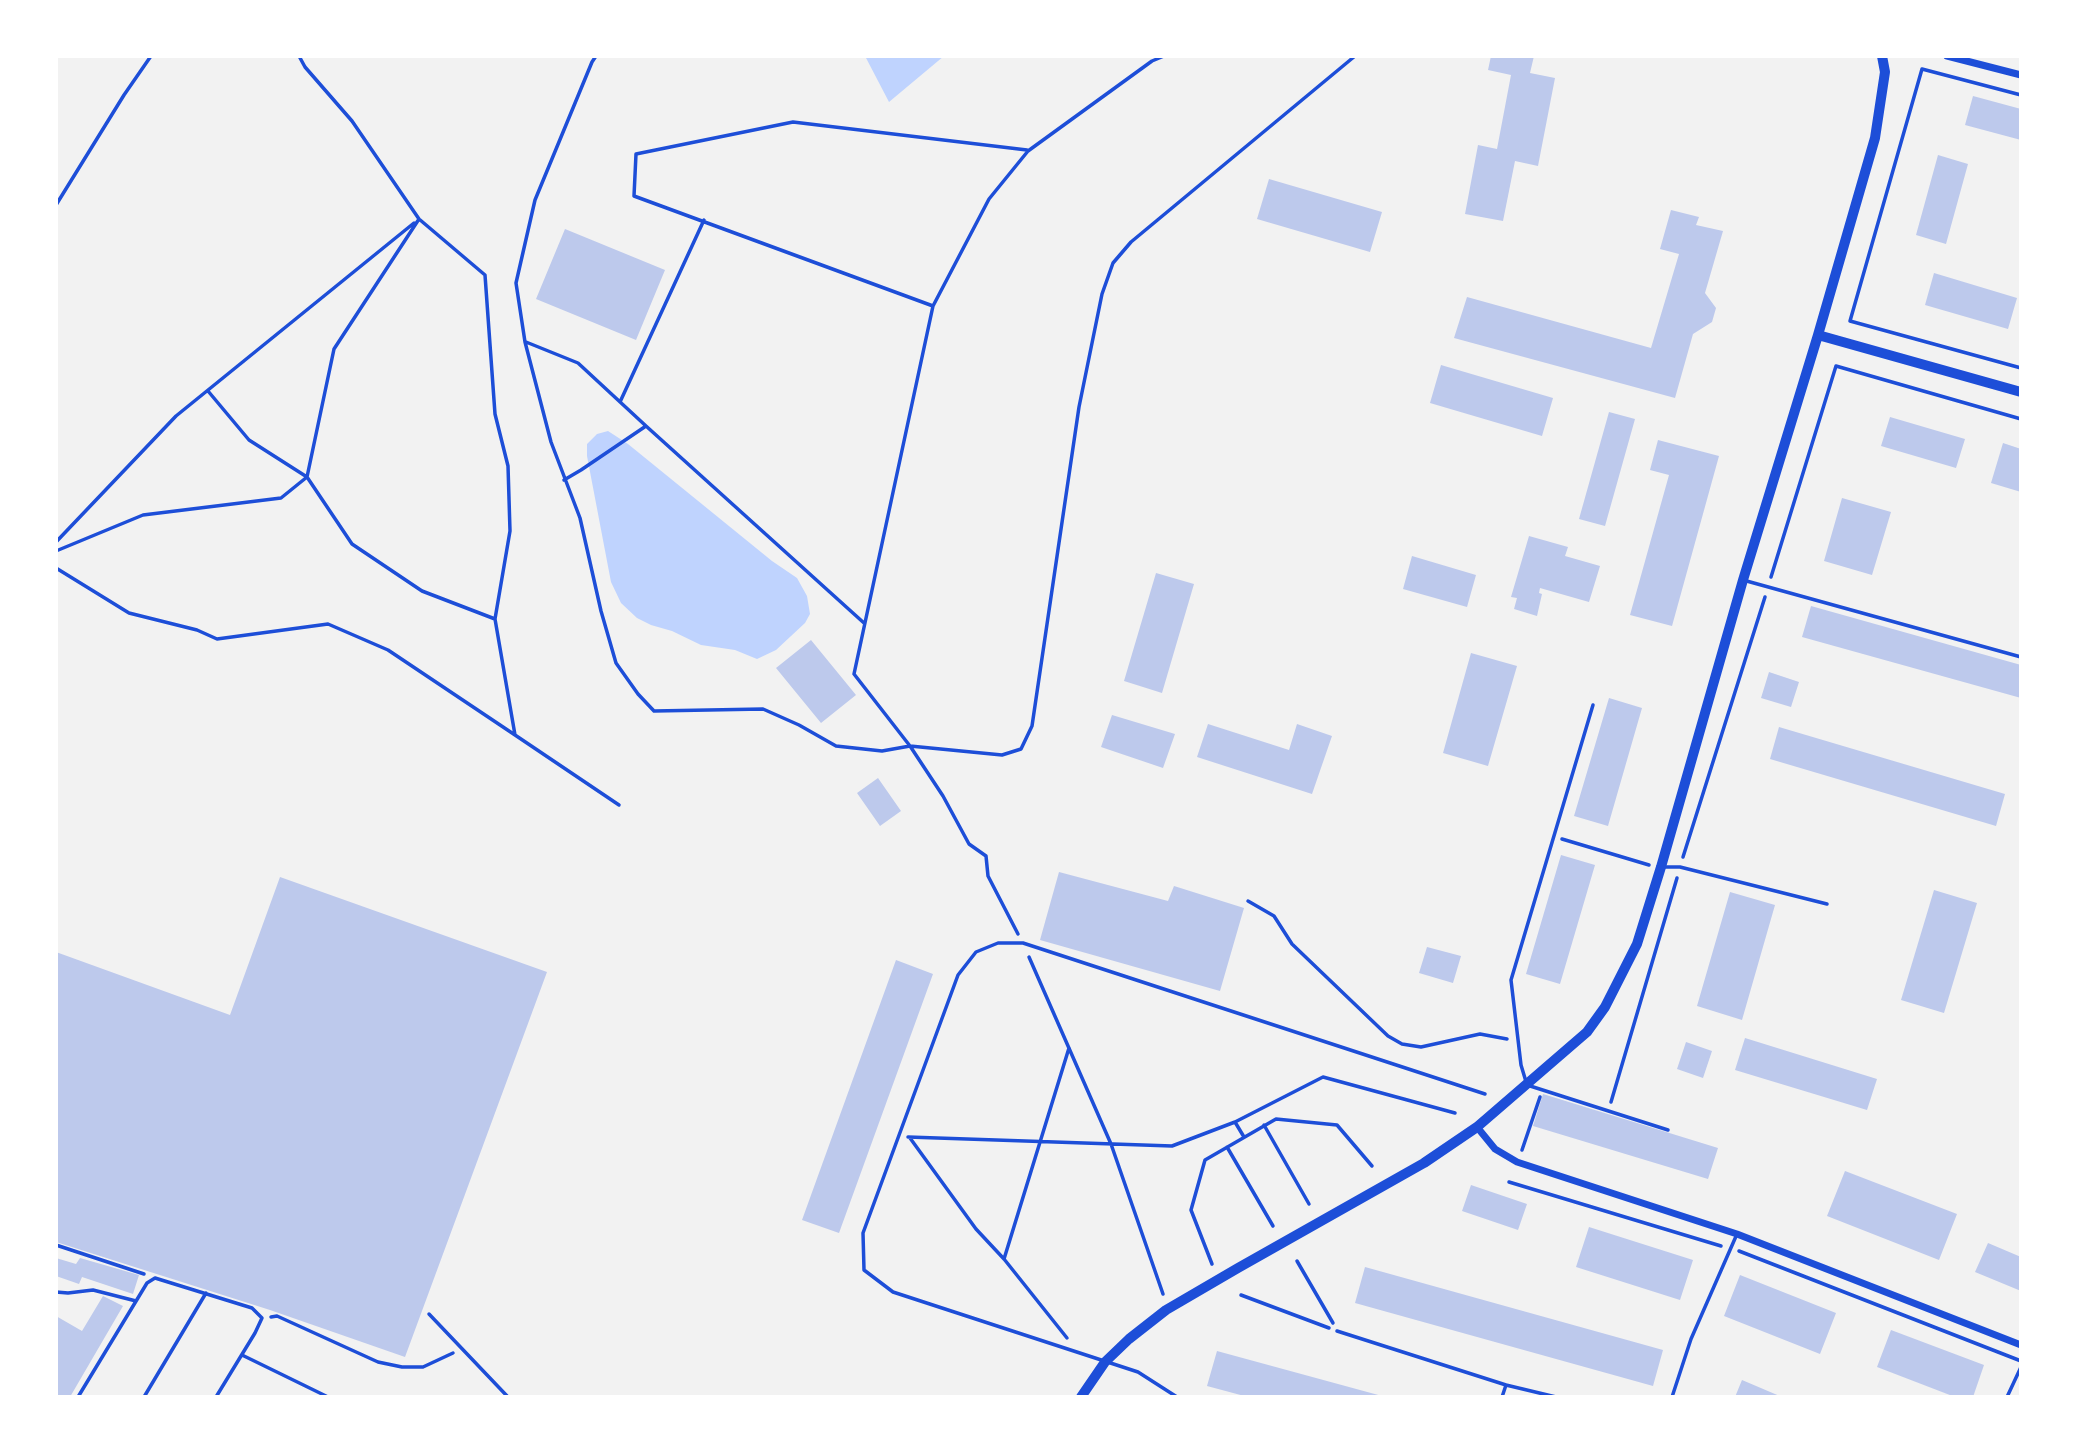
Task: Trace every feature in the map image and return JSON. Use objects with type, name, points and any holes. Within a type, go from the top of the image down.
[{"type":"street","points":[[1081,1397],[1105,1362],[1129,1339],[1167,1310],[1424,1163],[1478,1127],[1587,1032],[1605,1007],[1637,944],[1742,580],[1818,335],[1875,138],[1885,72],[1882,56]]},
{"type":"street","points":[[1947,56],[2021,75]]},
{"type":"street","points":[[1818,335],[2021,391]]},
{"type":"street","points":[[1478,1127],[1495,1149],[1517,1163],[1737,1234],[2021,1345]]},
{"type":"lane","points":[[1742,580],[2021,657]]},
{"type":"lane","points":[[1593,705],[1511,980],[1518,1044],[1527,1085],[1668,1130]]},
{"type":"lane","points":[[1661,867],[1680,867],[1827,904]]},
{"type":"lane","points":[[1177,1397],[1138,1372],[893,1292],[864,1270],[863,1233],[958,975],[976,952],[998,943],[1023,943],[1485,1094]]},
{"type":"lane","points":[[1672,1397],[1691,1339],[1737,1234]]},
{"type":"lane","points":[[78,1397],[147,1283],[155,1278],[252,1308],[262,1318],[216,1397]]},
{"type":"lane","points":[[56,1292],[93,1290],[136,1301]]},
{"type":"lane","points":[[144,1397],[206,1293]]},
{"type":"lane","points":[[429,1314],[508,1397]]},
{"type":"lane","points":[[1337,1331],[1506,1385],[1556,1397]]},
{"type":"lane","points":[[242,1355],[328,1397]]},
{"type":"lane","points":[[1502,1397],[1506,1385]]},
{"type":"path","points":[[56,205],[151,56]]},
{"type":"path","points":[[299,56],[305,67],[352,121],[419,219],[485,275],[495,414],[508,466],[510,531],[495,619],[514,735]]},
{"type":"path","points":[[596,56],[535,200],[516,283],[525,342],[551,442],[580,518],[616,663],[654,711],[763,709],[836,746],[882,751],[910,746],[1002,755],[1021,749],[1032,726],[1079,407],[1102,294],[1113,263],[1131,242],[1355,56]]},
{"type":"path","points":[[1163,1294],[1111,1144],[1023,943],[988,876],[986,856],[969,844],[943,796],[910,746],[855,674],[933,306],[989,199],[1028,151],[1152,61],[1164,56]]},
{"type":"path","points":[[2021,95],[1922,69],[1850,321],[2021,368]]},
{"type":"path","points":[[933,306],[634,196],[636,154],[793,122],[1028,151]]},
{"type":"path","points":[[56,542],[176,416],[419,219]]},
{"type":"path","points":[[56,551],[143,515],[281,498],[307,477],[334,349],[419,219]]},
{"type":"path","points":[[620,402],[704,220]]},
{"type":"path","points":[[525,342],[578,363],[864,623]]},
{"type":"path","points":[[1608,1111],[1680,867],[1836,366],[2021,419]]},
{"type":"path","points":[[207,391],[248,440],[307,477],[352,544],[422,591],[495,619]]},
{"type":"path","points":[[564,480],[646,426]]},
{"type":"path","points":[[56,568],[129,613],[197,630],[217,639],[328,625],[388,650],[619,806]]},
{"type":"path","points":[[1554,836],[1629,860],[1661,867]]},
{"type":"path","points":[[1248,901],[1274,916],[1292,944],[1388,1036],[1402,1044],[1421,1047],[1480,1034],[1502,1037],[1518,1044]]},
{"type":"path","points":[[1003,1259],[1069,1048]]},
{"type":"path","points":[[900,1134],[909,1138],[1172,1146],[1235,1122],[1323,1077],[1455,1113]]},
{"type":"path","points":[[1521,1152],[1542,1090]]},
{"type":"path","points":[[1212,1264],[1191,1210],[1205,1160],[1276,1119],[1337,1125],[1372,1166]]},
{"type":"path","points":[[1235,1122],[1244,1137]]},
{"type":"path","points":[[1264,1125],[1309,1204]]},
{"type":"path","points":[[909,1138],[976,1229],[1079,1353]]},
{"type":"path","points":[[1227,1147],[1273,1226]]},
{"type":"path","points":[[1509,1182],[1731,1249],[2021,1360]]},
{"type":"path","points":[[56,1245],[155,1278]]},
{"type":"path","points":[[1297,1261],[1337,1331]]},
{"type":"path","points":[[1241,1295],[1337,1331]]},
{"type":"path","points":[[262,1318],[277,1316],[378,1362],[402,1367],[423,1367],[461,1349]]},
{"type":"path","points":[[2007,1397],[2021,1367]]},
{"type":"water","points":[[865,56],[944,56],[889,102]]},
{"type":"water","points":[[608,431],[797,578],[807,596],[810,614],[805,623],[776,650],[757,659],[735,650],[701,645],[637,618],[621,603],[611,582],[587,456],[587,444],[597,434]]},
{"type":"building","points":[[1491,56],[1534,56],[1530,73],[1555,78],[1538,166],[1515,161],[1503,221],[1465,214],[1478,145],[1497,149],[1511,75],[1488,70]]},
{"type":"building","points":[[1973,96],[2021,109],[2021,140],[1965,125]]},
{"type":"building","points":[[1938,155],[1968,164],[1946,244],[1916,235]]},
{"type":"building","points":[[1269,179],[1382,212],[1370,252],[1257,219]]},
{"type":"building","points":[[1671,210],[1699,217],[1696,225],[1723,231],[1705,293],[1716,308],[1712,322],[1693,334],[1675,398],[1454,338],[1467,297],[1651,348],[1679,254],[1660,249]]},
{"type":"building","points":[[565,229],[665,270],[636,340],[536,299]]},
{"type":"building","points":[[1934,273],[2017,298],[2008,329],[1925,305]]},
{"type":"building","points":[[1441,365],[1553,398],[1542,436],[1430,403]]},
{"type":"building","points":[[1609,412],[1635,419],[1605,526],[1579,519]]},
{"type":"building","points":[[1890,417],[1965,439],[1956,468],[1881,446]]},
{"type":"building","points":[[1658,440],[1719,456],[1672,626],[1630,615],[1669,475],[1650,470]]},
{"type":"building","points":[[2003,443],[2021,449],[2021,492],[1991,483]]},
{"type":"building","points":[[1842,498],[1891,512],[1872,575],[1824,561]]},
{"type":"building","points":[[1529,536],[1568,547],[1565,556],[1600,566],[1589,602],[1540,588],[1539,593],[1542,594],[1537,616],[1514,609],[1517,598],[1511,597]]},
{"type":"building","points":[[1412,556],[1476,575],[1467,607],[1403,589]]},
{"type":"building","points":[[1156,573],[1194,584],[1162,693],[1124,681]]},
{"type":"building","points":[[1811,606],[2021,665],[2021,698],[1802,637]]},
{"type":"building","points":[[811,640],[856,695],[821,723],[776,668]]},
{"type":"building","points":[[1471,653],[1517,666],[1488,766],[1443,753]]},
{"type":"building","points":[[1769,672],[1799,682],[1791,707],[1761,698]]},
{"type":"building","points":[[1609,698],[1642,708],[1608,826],[1574,816]]},
{"type":"building","points":[[1112,715],[1175,734],[1163,768],[1101,747]]},
{"type":"building","points":[[1208,724],[1289,750],[1297,724],[1332,736],[1312,794],[1197,757]]},
{"type":"building","points":[[1779,727],[2005,794],[1996,826],[1770,759]]},
{"type":"building","points":[[878,778],[901,811],[880,826],[857,793]]},
{"type":"building","points":[[1561,855],[1595,865],[1560,984],[1526,974]]},
{"type":"building","points":[[1059,872],[1168,901],[1174,886],[1244,908],[1220,991],[1040,940]]},
{"type":"building","points":[[280,877],[547,972],[405,1357],[270,1310],[56,1242],[56,952],[230,1015]]},
{"type":"building","points":[[1934,890],[1977,903],[1944,1013],[1901,1000]]},
{"type":"building","points":[[1730,892],[1775,905],[1742,1020],[1697,1006]]},
{"type":"building","points":[[1427,947],[1461,956],[1453,983],[1419,973]]},
{"type":"building","points":[[896,960],[933,974],[839,1233],[802,1220]]},
{"type":"building","points":[[1745,1038],[1877,1079],[1867,1110],[1735,1070]]},
{"type":"building","points":[[1686,1042],[1712,1051],[1703,1078],[1677,1069]]},
{"type":"building","points":[[1543,1094],[1718,1148],[1708,1179],[1533,1126]]},
{"type":"building","points":[[1845,1171],[1957,1214],[1939,1260],[1827,1216]]},
{"type":"building","points":[[1471,1185],[1527,1204],[1518,1230],[1462,1211]]},
{"type":"building","points":[[1589,1227],[1693,1260],[1680,1300],[1576,1267]]},
{"type":"building","points":[[1988,1243],[2021,1257],[2021,1291],[1975,1272]]},
{"type":"building","points":[[56,1258],[76,1264],[80,1258],[139,1275],[133,1294],[82,1277],[79,1284],[56,1276]]},
{"type":"building","points":[[1365,1267],[1663,1350],[1653,1386],[1355,1303]]},
{"type":"building","points":[[1740,1275],[1836,1313],[1820,1354],[1724,1316]]},
{"type":"building","points":[[103,1296],[123,1306],[70,1397],[56,1397],[56,1316],[82,1331]]},
{"type":"building","points":[[1891,1330],[1984,1365],[1973,1397],[1955,1397],[1877,1367]]},
{"type":"building","points":[[1217,1351],[1382,1397],[1248,1397],[1207,1386]]},
{"type":"building","points":[[1742,1380],[1782,1397],[1735,1397]]}]
